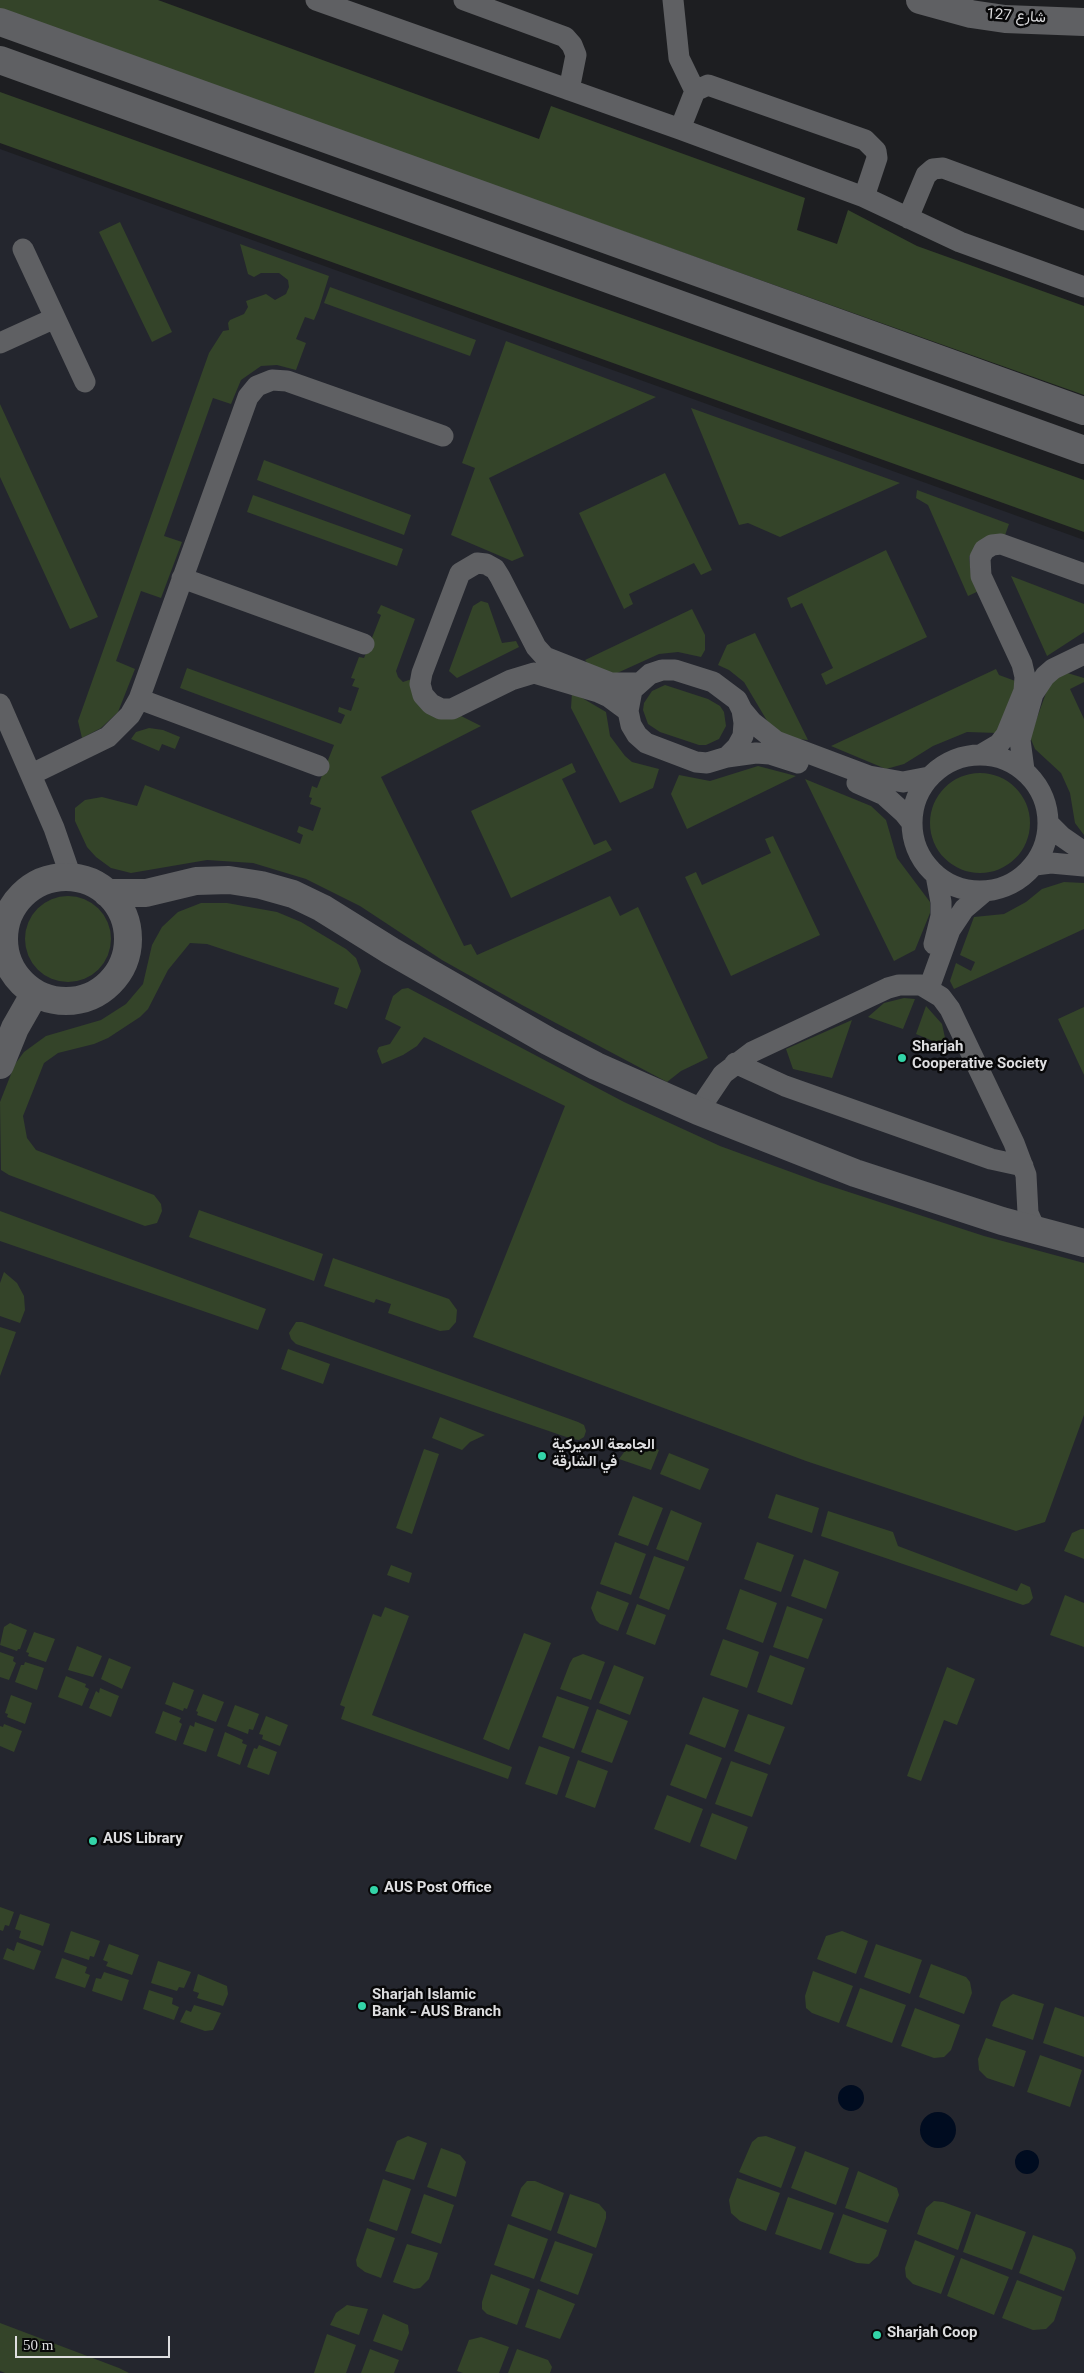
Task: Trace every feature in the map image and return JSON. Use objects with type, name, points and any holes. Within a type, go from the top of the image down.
[{"type":"street","points":[[316,0],[680,129],[864,197],[960,242],[1084,287]]},
{"type":"street","points":[[464,0],[565,37],[572,45],[576,55],[569,90]]},
{"type":"street","points":[[672,0],[679,58],[695,91]]},
{"type":"street","name":"شارع 127","points":[[920,0],[971,14],[1005,19],[1084,22]]},
{"type":"street","points":[[0,22],[1084,411]]},
{"type":"street","points":[[0,60],[1084,450]]},
{"type":"street","points":[[680,129],[695,91],[700,86],[716,86],[872,144],[877,158],[864,197]]},
{"type":"street","points":[[908,218],[926,175],[933,169],[943,168],[1084,220]]},
{"type":"street","points":[[23,250],[85,382]]},
{"type":"street","points":[[0,343],[55,318]]},
{"type":"street","points":[[32,774],[108,737],[130,715],[139,699],[248,397],[257,386],[272,380],[287,381],[443,436]]},
{"type":"street","points":[[912,823],[895,804],[873,789],[770,754],[741,754],[718,761],[696,762],[646,743],[631,725],[628,711],[632,690],[638,682],[650,674],[662,670],[675,670],[694,675],[713,682],[729,692],[752,722],[776,741],[852,770],[890,781],[903,782],[929,777],[953,760],[982,754],[999,744],[1006,736],[1024,691],[1025,677],[1022,664],[981,576],[980,558],[984,550],[992,545],[1001,544],[1084,574]]},
{"type":"street","points":[[628,711],[619,703],[598,692],[534,673],[510,680],[452,709],[441,708],[431,704],[423,695],[420,684],[422,673],[460,573],[476,563],[486,564],[495,569],[536,648],[544,657],[611,682],[638,682]]},
{"type":"street","points":[[182,578],[364,644]]},
{"type":"street","points":[[1024,770],[1020,750],[1021,734],[1033,694],[1038,685],[1053,670],[1084,654]]},
{"type":"street","points":[[139,699],[319,766]]},
{"type":"street","points":[[0,704],[32,774],[71,877]]},
{"type":"street","points":[[727,757],[737,747],[743,736],[744,722],[742,710]]},
{"type":"street","points":[[929,777],[914,807],[912,823],[915,843],[923,860],[936,875],[950,884],[966,890],[984,892],[1003,888],[1021,878],[1035,865],[1047,839],[1049,824],[1046,804],[1038,785],[1024,770],[1011,762],[982,754]]},
{"type":"street","points":[[1049,824],[1061,836],[1084,852]]},
{"type":"street","points":[[1035,865],[1051,862],[1084,866]]},
{"type":"street","points":[[925,987],[941,916],[941,902],[936,875]]},
{"type":"street","points":[[71,877],[90,882],[107,893],[117,903],[127,929],[127,949],[121,968],[109,984],[92,995],[73,1000],[54,1000],[35,993],[15,974],[8,962],[4,942],[3,920],[13,906],[31,888],[54,878],[71,877]]},
{"type":"street","points":[[107,893],[146,892],[196,882],[229,880],[261,885],[293,894],[322,908],[391,951],[548,1041],[596,1066],[698,1111],[855,1173],[1036,1231],[1084,1243]]},
{"type":"street","points":[[127,929],[165,888]]},
{"type":"street","points":[[925,987],[950,930],[964,909],[984,892]]},
{"type":"street","points":[[698,1111],[719,1079],[735,1063],[761,1048],[888,988],[899,985],[925,987],[941,997],[957,1022],[1014,1143],[1023,1166],[1027,1184],[1028,1213],[1036,1231]]},
{"type":"street","points":[[0,1065],[15,1028],[35,993]]},
{"type":"street","points":[[761,1048],[775,1074],[785,1086]]},
{"type":"street","points":[[735,1063],[785,1086],[999,1161],[1023,1166]]},
{"type":"street","points":[[976,1152],[1014,1143]]},
{"type":"shaded area","name":"الجامعة الاميركية في الشارقة","points":[[0,149],[1084,540],[1084,2373],[0,2373]]},
{"type":"green space","points":[[0,0],[158,0],[539,139],[551,106],[805,198],[797,230],[837,244],[848,210],[917,246],[1084,306],[1084,395],[0,10]]},
{"type":"green space","points":[[0,92],[1084,480],[1084,532],[0,143]]},
{"type":"green space","points":[[120,222],[172,332],[152,342],[99,232]]},
{"type":"green space","points":[[240,244],[329,276],[319,308],[314,320],[305,317],[296,339],[306,343],[296,370],[277,365],[261,366],[241,380],[231,404],[213,398],[164,536],[182,542],[161,598],[141,591],[116,661],[135,669],[118,712],[101,728],[82,738],[78,721],[209,353],[223,331],[229,330],[228,323],[230,320],[244,314],[248,307],[246,301],[266,294],[275,300],[286,294],[289,287],[288,280],[279,273],[261,273],[254,277],[248,274]]},
{"type":"green space","points":[[330,287],[476,340],[470,356],[324,303]]},
{"type":"green space","points":[[506,341],[656,397],[489,478],[524,556],[512,561],[451,535],[475,468],[462,463]]},
{"type":"green space","points":[[0,404],[98,617],[70,629],[0,477]]},
{"type":"green space","points":[[691,408],[900,483],[780,537],[748,523],[739,525]]},
{"type":"green space","points":[[264,460],[411,515],[404,535],[257,480]]},
{"type":"green space","points":[[665,473],[712,570],[701,575],[694,563],[629,594],[633,604],[624,609],[579,513]]},
{"type":"green space","points":[[917,490],[1009,524],[1004,538],[978,543],[969,557],[971,573],[981,590],[968,596],[928,505],[916,498]]},
{"type":"green space","points":[[253,495],[403,549],[397,566],[247,512]]},
{"type":"green space","points":[[886,550],[927,637],[826,685],[821,674],[833,668],[802,603],[791,608],[787,598]]},
{"type":"green space","points":[[1011,576],[1084,604],[1084,632],[1047,656]]},
{"type":"green space","points":[[481,601],[488,603],[502,643],[516,641],[519,647],[457,678],[449,671],[473,606]]},
{"type":"green space","points":[[381,605],[415,619],[396,671],[398,677],[403,682],[415,678],[461,716],[481,726],[381,777],[464,946],[471,944],[477,955],[610,896],[620,916],[638,907],[708,1058],[681,1071],[667,1082],[522,1005],[442,960],[360,906],[306,879],[253,863],[207,860],[131,873],[111,868],[96,857],[87,847],[75,821],[75,808],[85,800],[102,797],[137,806],[145,785],[300,844],[303,835],[297,832],[299,826],[313,831],[321,808],[310,804],[312,798],[309,797],[312,786],[317,788],[334,745],[180,688],[187,668],[341,724],[345,715],[338,712],[339,707],[351,711],[359,688],[352,686],[355,679],[351,678],[359,657],[364,658],[381,615],[377,613]]},
{"type":"green space","points":[[692,609],[705,635],[705,650],[701,657],[678,652],[659,654],[615,674],[589,665],[585,660]]},
{"type":"green space","points":[[755,633],[808,740],[789,738],[769,724],[744,682],[729,670],[718,665],[727,645]]},
{"type":"green space","points":[[996,669],[999,675],[1018,682],[998,733],[967,732],[933,746],[904,764],[886,769],[831,746]]},
{"type":"green space","points":[[1064,672],[1084,678],[1084,682],[1070,689],[1084,719],[1084,835],[1075,823],[1070,793],[1061,773],[1035,749],[1030,737],[1050,682]]},
{"type":"green space","points":[[665,685],[708,699],[720,706],[724,712],[726,726],[719,739],[706,745],[699,745],[660,732],[648,724],[643,710],[644,703],[652,691]]},
{"type":"green space","points":[[572,692],[606,712],[610,736],[625,756],[632,762],[659,769],[653,788],[620,803],[571,708]]},
{"type":"green space","points":[[149,728],[163,730],[180,737],[175,749],[162,744],[159,751],[131,739],[136,732]]},
{"type":"green space","points":[[572,763],[576,772],[562,779],[594,845],[606,840],[612,850],[511,898],[471,811]]},
{"type":"green space","points":[[758,766],[796,776],[687,829],[671,794],[679,775],[710,781]]},
{"type":"green space","points":[[980,773],[990,774],[1008,781],[1022,795],[1029,813],[1029,833],[1022,851],[1008,865],[990,872],[980,873],[970,872],[952,865],[938,851],[931,833],[930,823],[931,813],[938,795],[952,781],[970,774]]},
{"type":"green space","points":[[805,779],[871,806],[886,820],[897,858],[930,902],[930,913],[915,950],[894,961]]},
{"type":"green space","points":[[773,836],[820,935],[731,976],[685,877],[696,872],[702,885],[771,853],[765,839]]},
{"type":"green space","points":[[1064,882],[1084,883],[1084,929],[954,989],[950,981],[956,963],[971,971],[975,962],[960,955],[974,917],[1004,914],[1026,902],[1042,889]]},
{"type":"green space","points":[[68,896],[84,899],[92,903],[104,915],[108,923],[111,939],[108,955],[104,963],[92,975],[84,979],[68,982],[52,979],[44,975],[32,963],[28,955],[25,939],[28,923],[32,915],[44,903],[52,899]]},
{"type":"green space","points":[[201,903],[227,903],[277,912],[301,922],[346,949],[356,958],[361,971],[347,1009],[334,1004],[339,988],[207,944],[190,943],[168,970],[148,1009],[140,1017],[108,1038],[94,1044],[58,1053],[44,1063],[23,1116],[27,1138],[36,1150],[154,1195],[161,1204],[162,1211],[157,1223],[145,1226],[9,1175],[1,1170],[0,1102],[15,1064],[24,1052],[46,1036],[101,1020],[126,1004],[143,984],[152,945],[162,927],[178,912]]},
{"type":"green space","points":[[408,988],[624,1102],[720,1146],[821,1183],[984,1236],[1084,1263],[1084,1415],[1045,1522],[1016,1531],[806,1461],[473,1337],[565,1106],[424,1037],[417,1046],[403,1055],[382,1064],[377,1051],[379,1047],[390,1044],[401,1027],[385,1019],[393,996],[402,989]]},
{"type":"green space","points":[[904,998],[915,999],[903,1029],[868,1017],[884,1003]]},
{"type":"green space","points":[[926,1006],[942,1024],[947,1047],[916,1034]]},
{"type":"green space","points":[[1084,1007],[1084,1075],[1058,1019]]},
{"type":"green space","points":[[852,1020],[832,1078],[793,1069],[786,1049]]},
{"type":"green space","points":[[199,1210],[323,1254],[314,1281],[189,1237]]},
{"type":"green space","points":[[0,1211],[266,1309],[258,1330],[0,1241]]},
{"type":"green space","points":[[333,1258],[449,1299],[457,1310],[456,1322],[449,1330],[440,1331],[388,1313],[391,1304],[376,1299],[374,1303],[324,1286]]},
{"type":"green space","points":[[4,1272],[17,1283],[24,1296],[25,1310],[20,1323],[0,1316],[0,1283]]},
{"type":"green space","points":[[296,1322],[302,1322],[578,1422],[584,1425],[586,1431],[584,1437],[579,1440],[572,1439],[296,1344],[291,1339],[289,1333]]},
{"type":"green space","points":[[0,1327],[16,1332],[0,1376]]},
{"type":"green space","points":[[288,1349],[330,1364],[323,1384],[281,1369]]},
{"type":"green space","points":[[440,1417],[485,1435],[470,1442],[462,1450],[432,1438]]},
{"type":"green space","points":[[634,1439],[659,1450],[651,1470],[619,1459]]},
{"type":"green space","points":[[424,1449],[439,1454],[412,1534],[396,1528]]},
{"type":"green space","points":[[669,1453],[709,1469],[700,1490],[660,1474]]},
{"type":"green space","points":[[776,1494],[819,1508],[812,1533],[768,1518]]},
{"type":"green space","points":[[633,1496],[663,1508],[648,1546],[618,1535]]},
{"type":"green space","points":[[671,1510],[702,1523],[688,1561],[656,1549]]},
{"type":"green space","points":[[828,1511],[893,1532],[898,1546],[1017,1591],[1021,1583],[1030,1587],[1033,1598],[1029,1603],[1023,1605],[821,1536]]},
{"type":"green space","points":[[1084,1529],[1084,1559],[1064,1551],[1072,1533]]},
{"type":"green space","points":[[615,1542],[646,1554],[631,1595],[600,1584]]},
{"type":"green space","points":[[757,1542],[794,1555],[781,1592],[744,1579]]},
{"type":"green space","points":[[654,1556],[685,1567],[669,1610],[639,1598]]},
{"type":"green space","points":[[804,1559],[839,1572],[826,1609],[791,1596]]},
{"type":"green space","points":[[391,1565],[412,1573],[409,1583],[387,1575]]},
{"type":"green space","points":[[740,1589],[777,1603],[763,1643],[726,1629]]},
{"type":"green space","points":[[597,1591],[629,1603],[618,1631],[600,1624],[596,1620],[591,1608]]},
{"type":"green space","points":[[1065,1595],[1084,1603],[1084,1647],[1050,1635]]},
{"type":"green space","points":[[637,1604],[666,1615],[655,1645],[626,1634]]},
{"type":"green space","points":[[787,1606],[823,1619],[808,1659],[773,1647]]},
{"type":"green space","points":[[385,1607],[409,1616],[372,1715],[512,1767],[508,1779],[341,1719],[345,1707],[340,1705],[373,1614],[381,1617]]},
{"type":"green space","points":[[10,1623],[27,1630],[20,1649],[17,1651],[0,1645],[4,1627]]},
{"type":"green space","points":[[34,1632],[55,1639],[46,1662],[28,1656],[29,1653],[26,1652]]},
{"type":"green space","points":[[524,1633],[551,1643],[509,1750],[483,1739]]},
{"type":"green space","points":[[723,1639],[759,1652],[747,1688],[710,1675]]},
{"type":"green space","points":[[77,1646],[102,1656],[93,1677],[68,1670]]},
{"type":"green space","points":[[0,1652],[14,1657],[13,1661],[16,1663],[9,1680],[0,1677]]},
{"type":"green space","points":[[583,1654],[605,1662],[591,1700],[560,1689],[573,1658]]},
{"type":"green space","points":[[770,1655],[805,1668],[792,1705],[757,1692]]},
{"type":"green space","points":[[109,1658],[131,1667],[122,1689],[101,1679]]},
{"type":"green space","points":[[25,1662],[44,1668],[37,1690],[15,1682],[21,1665],[24,1665]]},
{"type":"green space","points":[[614,1665],[644,1677],[630,1715],[599,1703]]},
{"type":"green space","points":[[947,1667],[975,1679],[957,1725],[944,1720],[921,1781],[907,1776]]},
{"type":"green space","points":[[66,1676],[86,1684],[85,1687],[89,1689],[82,1706],[58,1697]]},
{"type":"green space","points":[[173,1682],[194,1690],[187,1709],[184,1708],[183,1711],[165,1704]]},
{"type":"green space","points":[[100,1688],[119,1696],[111,1717],[89,1708],[96,1691],[99,1693]]},
{"type":"green space","points":[[203,1694],[224,1702],[216,1722],[197,1715],[198,1712],[196,1711]]},
{"type":"green space","points":[[11,1695],[32,1703],[25,1724],[7,1717],[8,1714],[5,1713]]},
{"type":"green space","points":[[557,1696],[589,1707],[574,1749],[542,1737]]},
{"type":"green space","points":[[703,1697],[739,1710],[725,1748],[689,1734]]},
{"type":"green space","points":[[235,1705],[259,1714],[253,1730],[249,1729],[248,1734],[227,1726]]},
{"type":"green space","points":[[597,1709],[628,1721],[612,1763],[581,1752]]},
{"type":"green space","points":[[163,1711],[181,1718],[179,1722],[182,1724],[176,1741],[155,1733]]},
{"type":"green space","points":[[748,1714],[785,1727],[770,1765],[734,1751]]},
{"type":"green space","points":[[266,1716],[288,1725],[280,1746],[262,1739],[263,1735],[259,1734]]},
{"type":"green space","points":[[195,1722],[214,1729],[206,1752],[183,1744],[190,1725],[194,1727]]},
{"type":"green space","points":[[4,1724],[22,1731],[14,1752],[0,1746],[0,1726],[3,1727]]},
{"type":"green space","points":[[225,1732],[243,1740],[242,1743],[247,1745],[240,1765],[217,1756]]},
{"type":"green space","points":[[686,1744],[722,1758],[706,1799],[670,1785]]},
{"type":"green space","points":[[259,1745],[277,1752],[269,1775],[247,1767],[254,1748],[257,1749]]},
{"type":"green space","points":[[539,1746],[570,1757],[557,1795],[525,1784]]},
{"type":"green space","points":[[578,1760],[608,1771],[595,1808],[565,1797]]},
{"type":"green space","points":[[731,1761],[768,1774],[752,1817],[715,1804]]},
{"type":"green space","points":[[667,1795],[703,1809],[690,1843],[654,1829]]},
{"type":"green space","points":[[712,1813],[748,1827],[736,1860],[700,1846]]},
{"type":"green space","points":[[0,1907],[14,1912],[9,1926],[5,1925],[3,1931],[0,1930]]},
{"type":"green space","points":[[20,1914],[50,1924],[43,1946],[19,1938],[21,1931],[15,1929]]},
{"type":"green space","points":[[71,1931],[100,1941],[94,1957],[90,1956],[89,1960],[64,1952]]},
{"type":"green space","points":[[842,1931],[868,1941],[856,1974],[817,1959],[826,1936]]},
{"type":"green space","points":[[17,1942],[41,1951],[34,1970],[3,1959],[7,1948],[14,1951]]},
{"type":"green space","points":[[109,1944],[139,1955],[132,1975],[106,1966],[108,1962],[103,1960]]},
{"type":"green space","points":[[876,1944],[922,1960],[910,1994],[864,1977]]},
{"type":"green space","points":[[62,1958],[87,1967],[85,1973],[90,1975],[85,1988],[55,1978]]},
{"type":"green space","points":[[158,1961],[191,1972],[184,1988],[179,1987],[177,1991],[151,1983]]},
{"type":"green space","points":[[931,1964],[966,1977],[970,1982],[972,1993],[964,2014],[919,1997]]},
{"type":"green space","points":[[813,1971],[853,1986],[839,2023],[812,2013],[806,2008],[805,1996]]},
{"type":"green space","points":[[104,1972],[129,1980],[122,2001],[92,1991],[96,1978],[101,1979]]},
{"type":"green space","points":[[198,1974],[227,1986],[228,1994],[223,2006],[197,1998],[199,1993],[193,1991]]},
{"type":"green space","points":[[860,1988],[906,2005],[892,2043],[846,2026]]},
{"type":"green space","points":[[149,1990],[173,1998],[172,2004],[179,2007],[174,2020],[143,2009]]},
{"type":"green space","points":[[1013,1994],[1044,2004],[1033,2040],[992,2026],[1001,2002]]},
{"type":"green space","points":[[194,2005],[221,2013],[213,2030],[205,2031],[180,2022],[186,2010],[191,2012]]},
{"type":"green space","points":[[1055,2007],[1084,2017],[1084,2057],[1043,2043]]},
{"type":"green space","points":[[915,2008],[960,2025],[951,2050],[944,2057],[934,2058],[901,2046]]},
{"type":"green space","points":[[986,2038],[1026,2051],[1014,2087],[987,2078],[979,2070],[978,2059]]},
{"type":"green space","points":[[1040,2055],[1082,2070],[1070,2107],[1027,2092]]},
{"type":"green space","points":[[408,2136],[427,2143],[414,2180],[385,2171],[397,2141]]},
{"type":"green space","points":[[766,2136],[796,2147],[781,2188],[739,2172],[752,2142],[758,2137]]},
{"type":"green space","points":[[441,2148],[460,2155],[466,2162],[456,2197],[427,2187]]},
{"type":"green space","points":[[805,2151],[849,2168],[836,2205],[791,2188]]},
{"type":"green space","points":[[858,2171],[897,2188],[899,2195],[888,2223],[845,2208]]},
{"type":"green space","points":[[737,2178],[780,2193],[766,2231],[740,2221],[731,2213],[729,2200]]},
{"type":"green space","points":[[383,2179],[411,2189],[397,2231],[369,2221]]},
{"type":"green space","points":[[527,2181],[535,2181],[564,2193],[551,2231],[511,2216],[521,2188]]},
{"type":"green space","points":[[424,2194],[454,2205],[441,2244],[411,2233]]},
{"type":"green space","points":[[570,2194],[599,2204],[606,2212],[606,2218],[596,2248],[557,2233]]},
{"type":"green space","points":[[788,2197],[834,2213],[821,2250],[775,2234]]},
{"type":"green space","points":[[934,2201],[943,2202],[971,2212],[958,2250],[917,2234],[926,2208]]},
{"type":"green space","points":[[843,2214],[887,2230],[878,2256],[869,2264],[857,2263],[829,2253]]},
{"type":"green space","points":[[976,2214],[1026,2232],[1012,2270],[963,2252]]},
{"type":"green space","points":[[508,2224],[548,2239],[534,2279],[494,2265]]},
{"type":"green space","points":[[367,2228],[395,2238],[381,2278],[365,2272],[357,2266],[356,2260]]},
{"type":"green space","points":[[1033,2235],[1072,2249],[1075,2253],[1076,2258],[1064,2291],[1019,2273]]},
{"type":"green space","points":[[915,2240],[955,2256],[941,2294],[913,2284],[906,2277],[905,2268]]},
{"type":"green space","points":[[555,2241],[593,2254],[578,2295],[540,2281]]},
{"type":"green space","points":[[407,2244],[438,2253],[429,2279],[420,2288],[414,2289],[393,2282]]},
{"type":"green space","points":[[961,2258],[1009,2277],[994,2315],[947,2296]]},
{"type":"green space","points":[[491,2274],[530,2289],[517,2325],[487,2314],[482,2309],[482,2302]]},
{"type":"green space","points":[[1017,2280],[1062,2297],[1054,2321],[1046,2329],[1033,2330],[1002,2318]]},
{"type":"green space","points":[[538,2289],[575,2304],[560,2339],[525,2327]]},
{"type":"green space","points":[[347,2305],[368,2309],[359,2335],[330,2325],[336,2313]]},
{"type":"green space","points":[[383,2314],[408,2325],[409,2333],[402,2351],[373,2341]]},
{"type":"green space","points":[[0,2323],[129,2373],[5,2373],[0,2371]]},
{"type":"green space","points":[[327,2334],[356,2345],[346,2373],[314,2373]]},
{"type":"green space","points":[[481,2337],[509,2347],[499,2373],[463,2373],[457,2371],[469,2340]]},
{"type":"green space","points":[[370,2349],[399,2360],[394,2373],[361,2373]]},
{"type":"green space","points":[[517,2349],[548,2360],[552,2367],[550,2373],[508,2373]]},
{"type":"water","points":[[851,2085],[860,2089],[864,2098],[860,2107],[851,2111],[842,2107],[838,2098],[842,2089]]},
{"type":"water","points":[[938,2112],[945,2113],[951,2117],[955,2123],[955,2137],[951,2143],[945,2147],[938,2148],[931,2147],[925,2143],[921,2137],[920,2130],[921,2123],[925,2117],[931,2113]]},
{"type":"water","points":[[1027,2150],[1036,2153],[1039,2162],[1036,2171],[1027,2174],[1018,2171],[1015,2162],[1018,2153]]},
{"type":"place","name":"Sharjah Cooperative Society","points":[[902,1058]]},
{"type":"place","name":"الجامعة الاميركية في الشارقة","points":[[542,1456]]},
{"type":"place","name":"AUS Library","points":[[93,1841]]},
{"type":"place","name":"AUS Post Office","points":[[374,1890]]},
{"type":"place","name":"Sharjah Islamic Bank - AUS Branch","points":[[362,2006]]},
{"type":"place","name":"Sharjah Coop","points":[[877,2335]]}]
